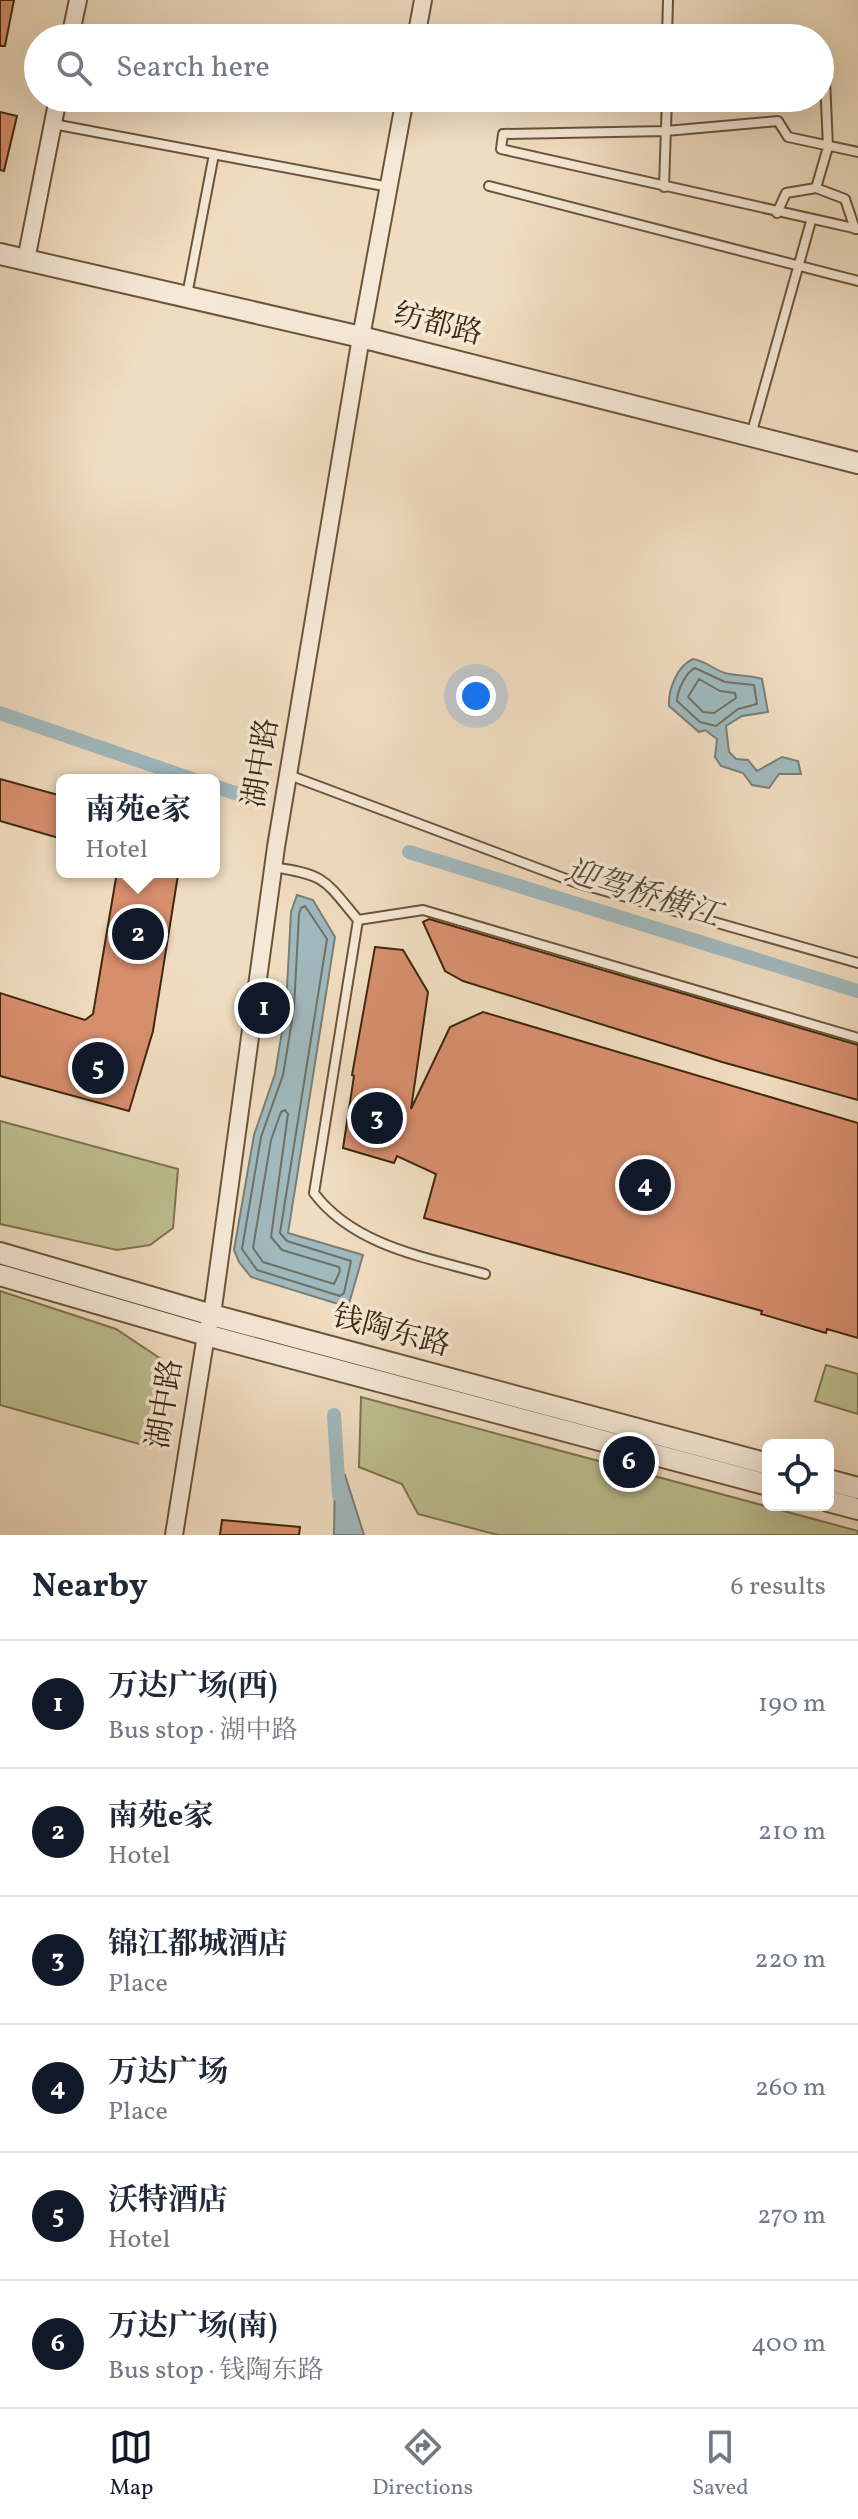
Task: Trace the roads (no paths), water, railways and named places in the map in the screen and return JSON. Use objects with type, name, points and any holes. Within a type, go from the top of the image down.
[{"type":"street","points":[[73,24],[78,0]]},
{"type":"street","points":[[419,24],[423,0]]},
{"type":"street","points":[[26,260],[55,112]]},
{"type":"street","name":"湖中路","points":[[174,1535],[209,1325],[273,867],[361,337],[402,112]]},
{"type":"street","name":"纺都路","points":[[0,254],[361,337],[858,463]]},
{"type":"street","name":"钱陶东路","points":[[0,1253],[209,1325],[302,1361],[762,1483]]},
{"type":"street","name":"钱陶东路","points":[[0,1275],[209,1325],[335,1348],[762,1462]]},
{"type":"street","points":[[834,1482],[858,1488]]},
{"type":"street","points":[[834,1503],[858,1509]]},
{"type":"lane","points":[[667,24],[668,0]]},
{"type":"lane","points":[[664,187],[667,112]]},
{"type":"lane","points":[[816,188],[828,147],[826,112]]},
{"type":"lane","points":[[856,229],[501,149],[503,134],[666,131],[778,121],[788,137],[858,152]]},
{"type":"lane","points":[[53,124],[389,187]]},
{"type":"lane","points":[[187,297],[214,154]]},
{"type":"lane","points":[[489,186],[858,281]]},
{"type":"lane","points":[[777,213],[786,193],[816,188],[845,199],[856,229]]},
{"type":"lane","points":[[750,436],[811,221]]},
{"type":"lane","points":[[288,774],[577,883],[858,963]]},
{"type":"lane","points":[[273,867],[310,873],[326,881],[358,920],[314,1193],[328,1212],[387,1247],[485,1274]]},
{"type":"lane","points":[[358,920],[423,910],[858,1038]]},
{"type":"water","points":[[693,659],[724,673],[762,679],[768,712],[742,716],[726,726],[729,752],[736,759],[748,760],[757,771],[782,757],[798,761],[801,774],[779,774],[769,788],[752,785],[743,773],[721,766],[715,757],[717,739],[705,730],[699,732],[669,706],[675,679],[682,667]]},
{"type":"water","points":[[297,895],[313,900],[335,937],[288,1233],[363,1255],[348,1307],[251,1277],[234,1250],[254,1135],[275,1074],[286,1007],[291,912]]},
{"type":"water","points":[[345,1475],[364,1535],[334,1535],[335,1476]]},
{"type":"waterway","points":[[0,713],[178,774]]},
{"type":"waterway","points":[[220,788],[253,799]]},
{"type":"waterway","name":"迎驾桥横江","points":[[409,852],[858,991]]},
{"type":"waterway","points":[[334,1415],[339,1495]]},
{"type":"place","name":"南苑e家","points":[[138,934]]},
{"type":"place","name":"万达广场(西)","points":[[264,1008]]},
{"type":"place","name":"沃特酒店","points":[[98,1068]]},
{"type":"place","name":"锦江都城酒店","points":[[377,1118]]},
{"type":"place","name":"万达广场","points":[[645,1185]]},
{"type":"place","name":"万达广场(南)","points":[[629,1462]]}]
